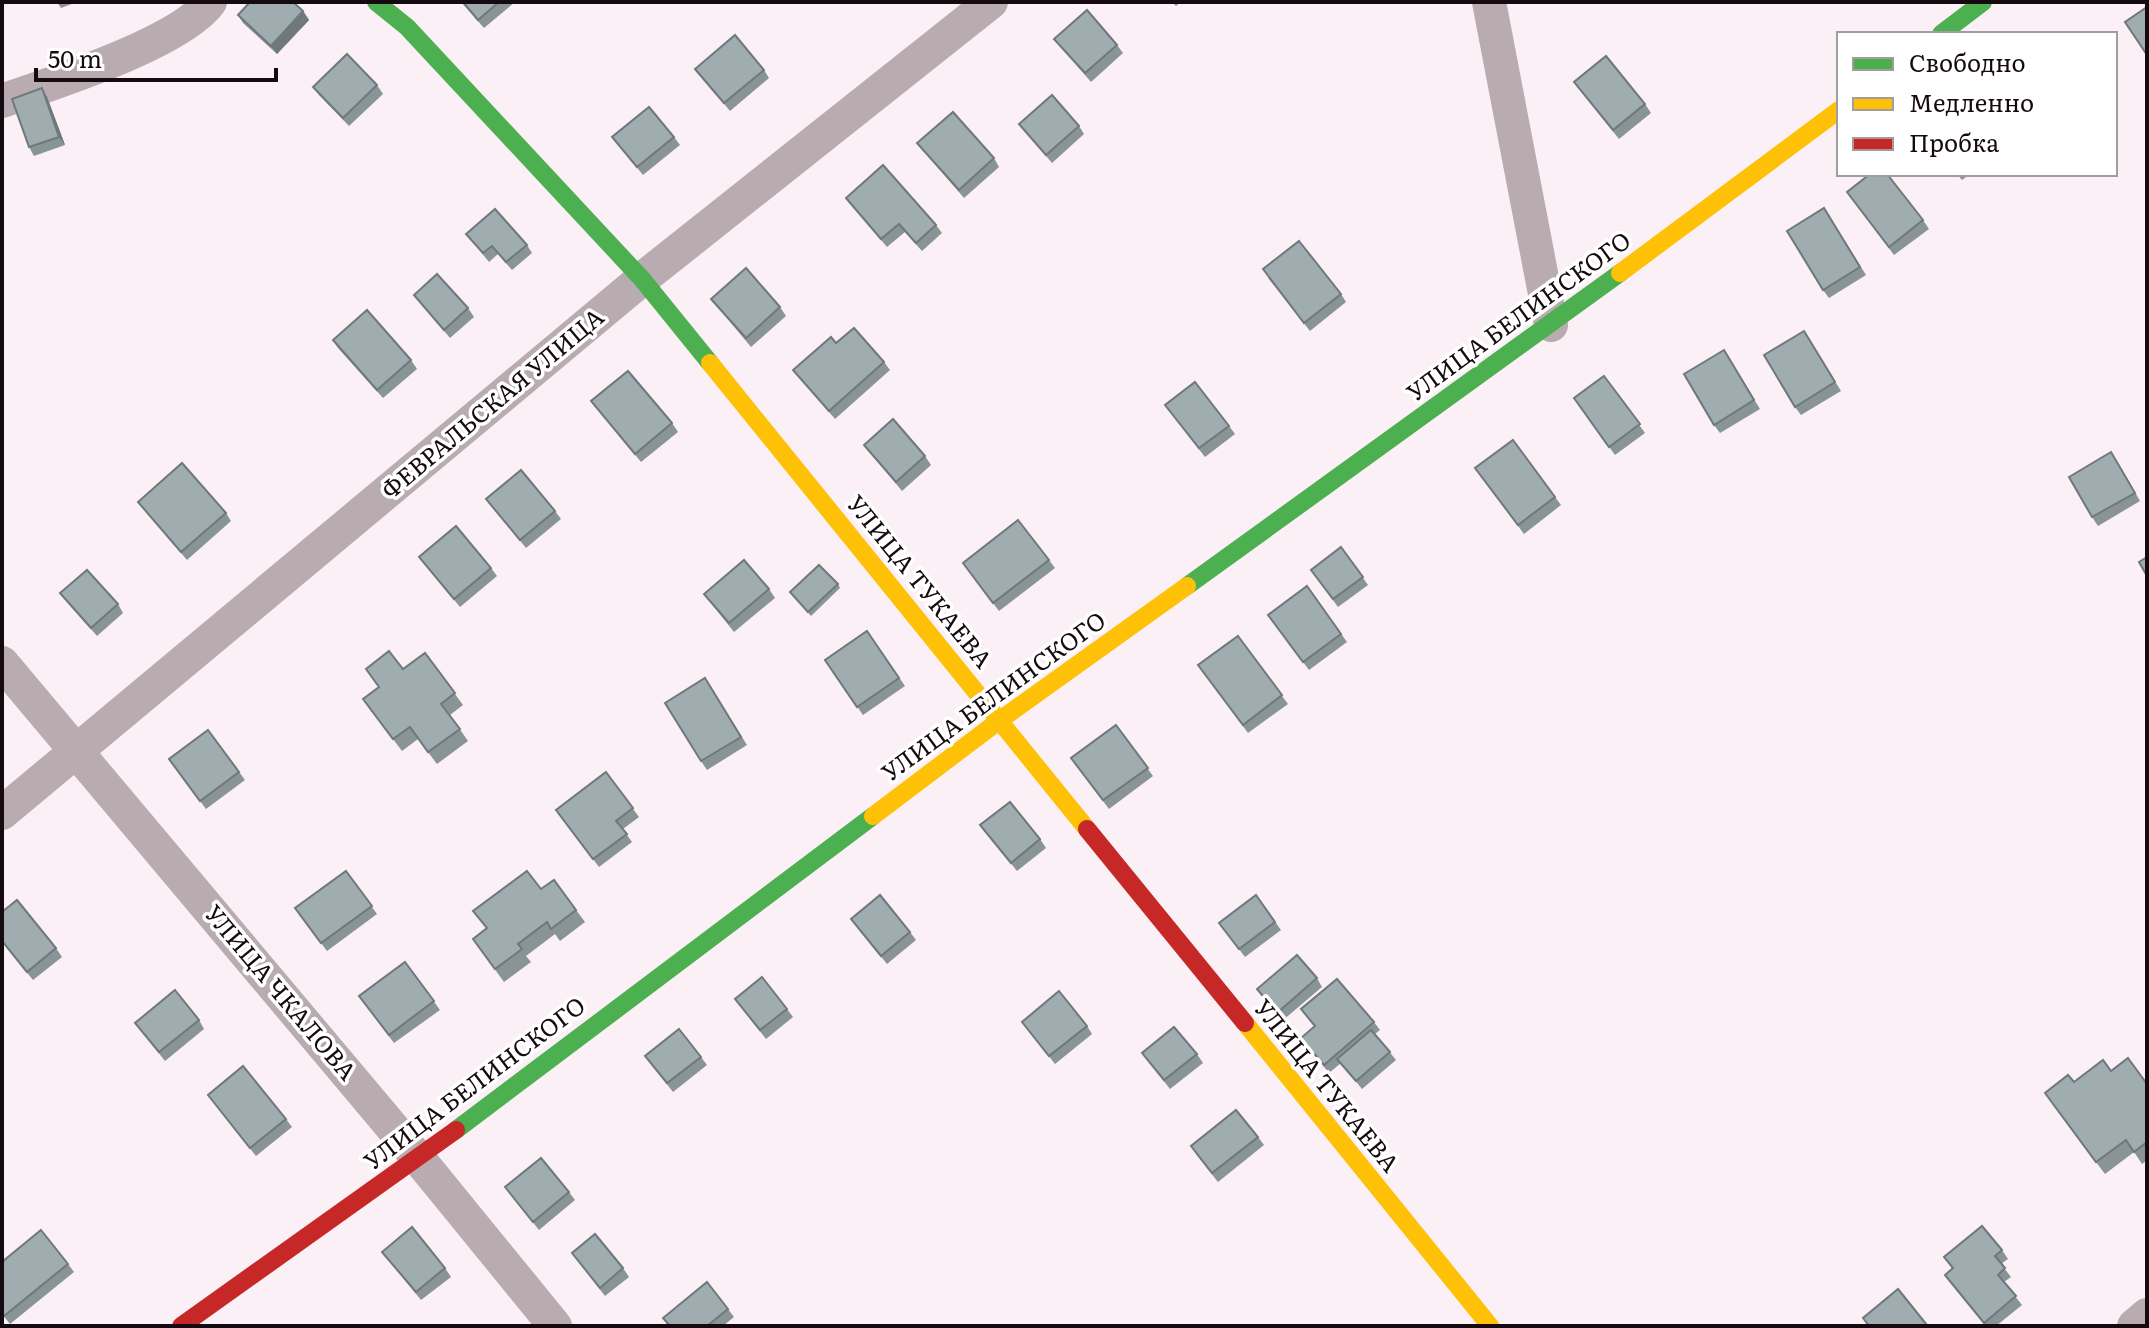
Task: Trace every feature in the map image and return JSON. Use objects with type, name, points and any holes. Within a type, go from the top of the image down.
[{"type":"street","points":[[2,101],[167,37],[210,2]]},
{"type":"street","name":"УЛИЦА ТУКАЕВА","points":[[376,2],[407,27],[642,279],[1490,1326]]},
{"type":"street","name":"ФЕВРАЛЬСКАЯ УЛИЦА","points":[[2,813],[642,279],[991,2]]},
{"type":"street","points":[[1489,2],[1551,325]]},
{"type":"street","points":[[1944,32],[1983,2]]},
{"type":"street","name":"УЛИЦА БЕЛИНСКОГО","points":[[181,1326],[418,1158],[1000,720],[1551,325],[1837,111]]},
{"type":"street","name":"УЛИЦА ЧКАЛОВА","points":[[2,663],[418,1158],[555,1326]]},
{"type":"street","points":[[2134,1326],[2147,1315]]},
{"type":"building","points":[[250,2],[293,2],[303,11],[271,46],[238,15]]},
{"type":"building","points":[[463,2],[499,2],[478,20]]},
{"type":"building","points":[[2147,7],[2147,55],[2125,22]]},
{"type":"building","points":[[1087,10],[1117,45],[1085,73],[1054,39]]},
{"type":"building","points":[[735,35],[764,70],[724,103],[695,69]]},
{"type":"building","points":[[347,54],[377,85],[343,118],[313,87]]},
{"type":"building","points":[[1606,56],[1645,104],[1613,130],[1574,82]]},
{"type":"building","points":[[42,88],[59,137],[29,147],[12,99]]},
{"type":"building","points":[[1052,95],[1079,126],[1046,155],[1019,124]]},
{"type":"building","points":[[649,107],[674,137],[637,167],[612,137]]},
{"type":"building","points":[[953,112],[994,158],[959,190],[917,143]]},
{"type":"building","points":[[883,165],[936,225],[916,243],[899,224],[881,239],[846,198]]},
{"type":"building","points":[[1867,176],[1889,176],[1923,220],[1889,247],[1847,192]]},
{"type":"building","points":[[1824,208],[1860,267],[1823,290],[1787,231]]},
{"type":"building","points":[[495,209],[527,245],[506,262],[492,246],[483,253],[466,234]]},
{"type":"building","points":[[1299,241],[1341,294],[1304,323],[1263,269]]},
{"type":"building","points":[[746,268],[780,307],[746,338],[711,299]]},
{"type":"building","points":[[437,274],[468,308],[444,330],[414,295]]},
{"type":"building","points":[[367,310],[411,360],[377,390],[333,340]]},
{"type":"building","points":[[854,328],[884,362],[829,411],[793,370],[831,337],[836,343]]},
{"type":"building","points":[[1804,331],[1835,382],[1795,407],[1764,355]]},
{"type":"building","points":[[1724,350],[1754,400],[1714,425],[1684,374]]},
{"type":"building","points":[[628,371],[672,423],[635,454],[591,401]]},
{"type":"building","points":[[1604,376],[1640,424],[1609,447],[1574,398]]},
{"type":"building","points":[[1195,382],[1229,426],[1199,448],[1165,405]]},
{"type":"building","points":[[893,419],[925,456],[896,482],[864,445]]},
{"type":"building","points":[[1513,440],[1555,497],[1518,525],[1475,468]]},
{"type":"building","points":[[2111,452],[2135,493],[2092,517],[2069,477]]},
{"type":"building","points":[[182,463],[226,513],[181,552],[138,502]]},
{"type":"building","points":[[521,470],[555,511],[520,540],[486,499]]},
{"type":"building","points":[[1018,520],[1049,560],[993,603],[963,563]]},
{"type":"building","points":[[456,526],[491,568],[454,599],[419,557]]},
{"type":"building","points":[[1341,547],[1363,577],[1333,599],[1311,570]]},
{"type":"building","points":[[2147,557],[2147,576],[2139,562]]},
{"type":"building","points":[[744,560],[769,589],[729,623],[704,594]]},
{"type":"building","points":[[819,565],[838,584],[808,612],[790,592]]},
{"type":"building","points":[[87,570],[118,604],[91,628],[60,593]]},
{"type":"building","points":[[1307,586],[1341,634],[1303,662],[1268,615]]},
{"type":"building","points":[[867,631],[899,678],[857,707],[825,660]]},
{"type":"building","points":[[1238,636],[1282,695],[1243,725],[1198,665]]},
{"type":"building","points":[[389,651],[403,669],[425,653],[455,693],[441,704],[460,729],[428,752],[410,727],[393,739],[363,699],[379,687],[366,669]]},
{"type":"building","points":[[705,678],[741,737],[701,761],[665,703]]},
{"type":"building","points":[[1116,725],[1148,768],[1103,800],[1071,758]]},
{"type":"building","points":[[208,730],[239,772],[200,801],[169,759]]},
{"type":"building","points":[[606,772],[633,808],[616,821],[627,834],[593,859],[556,810]]},
{"type":"building","points":[[1010,802],[1040,839],[1011,863],[980,825]]},
{"type":"building","points":[[346,871],[372,906],[321,943],[295,908]]},
{"type":"building","points":[[527,871],[541,889],[554,880],[576,910],[551,929],[547,922],[518,944],[522,949],[495,969],[473,939],[487,928],[473,911]]},
{"type":"building","points":[[880,895],[910,932],[881,956],[851,919]]},
{"type":"building","points":[[1256,895],[1275,922],[1239,949],[1219,923]]},
{"type":"building","points":[[17,900],[56,948],[27,972],[2,941],[2,912]]},
{"type":"building","points":[[1297,955],[1317,978],[1277,1013],[1257,989]]},
{"type":"building","points":[[405,962],[434,1001],[389,1035],[359,996]]},
{"type":"building","points":[[762,977],[787,1009],[760,1030],[735,999]]},
{"type":"building","points":[[1337,979],[1374,1022],[1324,1065],[1301,1038],[1315,1026],[1301,1009]]},
{"type":"building","points":[[175,990],[199,1020],[159,1052],[135,1023]]},
{"type":"building","points":[[1059,991],[1087,1026],[1049,1056],[1022,1022]]},
{"type":"building","points":[[1174,1027],[1197,1054],[1164,1080],[1142,1053]]},
{"type":"building","points":[[679,1029],[701,1057],[667,1083],[645,1056]]},
{"type":"building","points":[[1371,1030],[1390,1052],[1356,1081],[1337,1059]]},
{"type":"building","points":[[2128,1058],[2147,1084],[2147,1142],[2134,1152],[2126,1140],[2096,1162],[2045,1093],[2068,1075],[2074,1082],[2103,1060],[2111,1071]]},
{"type":"building","points":[[243,1066],[286,1119],[250,1148],[208,1095]]},
{"type":"building","points":[[1236,1110],[1258,1137],[1212,1173],[1191,1146]]},
{"type":"building","points":[[541,1158],[569,1192],[533,1222],[505,1187]]},
{"type":"building","points":[[1982,1226],[2002,1250],[1995,1256],[2005,1268],[1998,1275],[2016,1296],[1984,1323],[1945,1275],[1953,1268],[1944,1257]]},
{"type":"building","points":[[412,1227],[445,1268],[416,1292],[382,1252]]},
{"type":"building","points":[[41,1230],[68,1264],[4,1316],[2,1262]]},
{"type":"building","points":[[595,1234],[623,1268],[600,1288],[572,1253]]},
{"type":"building","points":[[707,1282],[728,1309],[707,1326],[670,1326],[663,1318]]},
{"type":"building","points":[[1898,1289],[1927,1325],[1869,1326],[1863,1318]]},
{"type":"traffic: fast","points":[[376,2],[407,27],[642,279],[710,363]]},
{"type":"traffic: fast","points":[[1944,32],[1983,2]]},
{"type":"traffic: fast","points":[[1187,586],[1620,273]]},
{"type":"traffic: fast","points":[[456,1130],[873,816]]},
{"type":"traffic: slow","points":[[1620,273],[1837,111]]},
{"type":"traffic: slow","points":[[710,363],[1087,829]]},
{"type":"traffic: slow","points":[[873,816],[1187,586]]},
{"type":"traffic: slow","points":[[1245,1023],[1490,1326]]},
{"type":"traffic: jam","points":[[1087,829],[1245,1023]]},
{"type":"traffic: jam","points":[[181,1326],[456,1130]]}]
